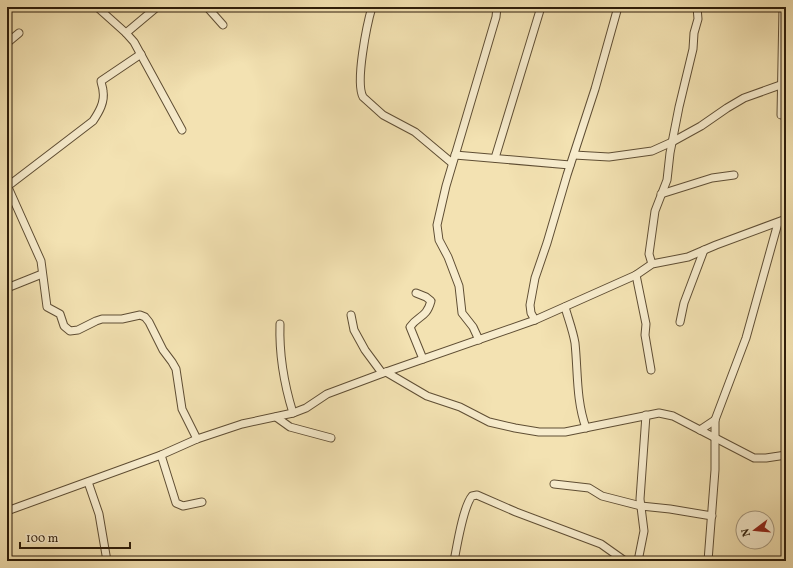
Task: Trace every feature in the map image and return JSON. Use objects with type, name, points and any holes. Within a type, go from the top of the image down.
[{"type":"street","points":[[97,7],[126,32],[141,54],[182,130]]},
{"type":"street","points":[[126,32],[157,7]]},
{"type":"street","points":[[207,7],[223,25]]},
{"type":"street","points":[[372,7],[362,57],[361,94],[383,115],[415,132],[452,163]]},
{"type":"street","points":[[479,340],[473,327],[462,313],[459,286],[455,272],[439,240],[438,225],[452,163],[496,17],[497,7]]},
{"type":"street","points":[[495,158],[541,7]]},
{"type":"street","points":[[535,320],[531,313],[530,305],[535,278],[595,89],[618,7]]},
{"type":"street","points":[[652,264],[649,254],[655,211],[667,180],[672,142],[679,107],[694,49],[694,33],[698,19],[697,7]]},
{"type":"street","points":[[781,115],[784,83],[783,7]]},
{"type":"street","points":[[7,43],[19,33]]},
{"type":"street","points":[[141,54],[101,81],[104,92],[102,104],[99,112],[92,121],[7,186],[40,261],[46,307],[60,314],[64,326],[70,331],[78,330],[102,319],[122,319],[140,315],[145,317],[163,350],[176,369],[182,409],[197,439]]},
{"type":"street","points":[[574,155],[608,157],[626,156],[652,151],[701,126],[744,98],[784,83]]},
{"type":"street","points":[[455,155],[570,165]]},
{"type":"street","points":[[662,194],[712,178],[734,175]]},
{"type":"street","points":[[7,511],[161,455],[197,439],[242,424],[293,413],[306,408],[327,394],[384,372],[535,320],[636,275],[652,264],[688,257],[786,219]]},
{"type":"street","points":[[708,561],[712,516],[715,420],[746,338],[778,223]]},
{"type":"street","points":[[680,322],[684,303],[704,250]]},
{"type":"street","points":[[7,288],[42,274]]},
{"type":"street","points":[[636,275],[646,324],[645,335],[651,370]]},
{"type":"street","points":[[416,293],[431,301],[429,309],[425,314],[410,327],[423,359]]},
{"type":"street","points":[[565,306],[574,341],[579,401],[586,428]]},
{"type":"street","points":[[351,314],[354,330],[365,350],[384,372],[427,396],[460,407],[489,422],[539,432],[565,432],[659,413],[673,416],[754,458],[786,455]]},
{"type":"street","points":[[280,324],[282,366],[293,413]]},
{"type":"street","points":[[638,561],[644,531],[641,506],[646,415]]},
{"type":"street","points":[[276,417],[290,427],[331,438]]},
{"type":"street","points":[[700,430],[715,420]]},
{"type":"street","points":[[161,455],[176,503],[179,506],[183,506],[202,502]]},
{"type":"street","points":[[88,482],[99,514],[107,561]]},
{"type":"street","points":[[554,484],[589,488],[602,496],[641,506],[670,508],[712,516]]},
{"type":"street","points":[[454,561],[460,532],[469,501],[472,496],[477,495],[516,512],[601,544],[623,560]]}]
